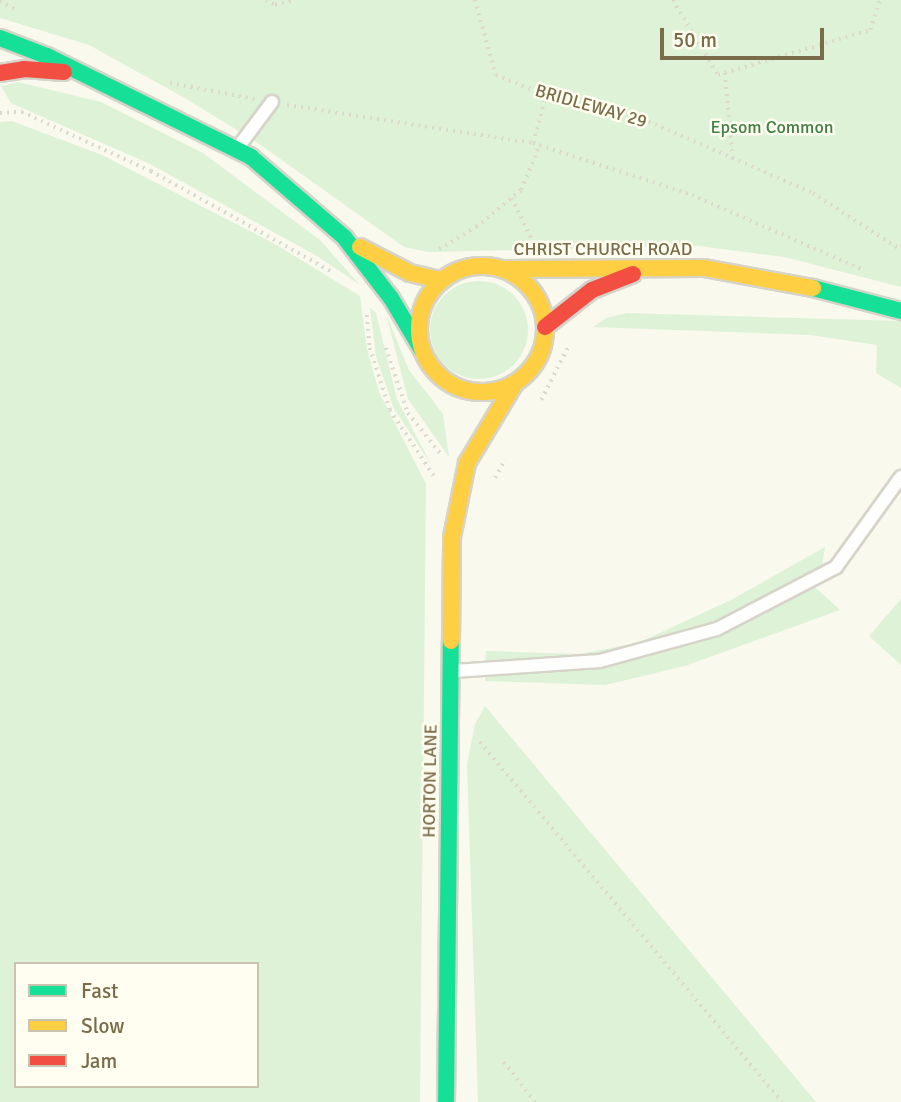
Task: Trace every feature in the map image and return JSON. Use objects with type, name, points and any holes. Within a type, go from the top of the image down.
[{"type":"main road","points":[[0,38],[86,75],[237,149],[344,237],[404,271],[441,280]]},
{"type":"main road","points":[[0,73],[47,69],[86,75]]},
{"type":"main road","points":[[344,237],[391,298],[422,350],[436,372],[457,387],[488,392],[515,383],[538,359],[545,327],[532,290],[502,269],[471,266],[441,280],[421,311],[422,350]]},
{"type":"main road","name":"CHRIST CHURCH ROAD","points":[[502,269],[704,268],[798,284],[901,311]]},
{"type":"main road","name":"CHRIST CHURCH ROAD","points":[[545,327],[576,301],[612,280],[652,270],[704,268]]},
{"type":"main road","name":"HORTON LANE","points":[[467,463],[515,383]]},
{"type":"main road","points":[[457,387],[464,406]]},
{"type":"main road","name":"HORTON LANE","points":[[446,1102],[452,537],[467,463],[468,424]]},
{"type":"lane","points":[[237,149],[272,102]]},
{"type":"lane","points":[[450,671],[600,661],[717,629],[836,567],[901,477]]},
{"type":"path","points":[[266,0],[275,5],[295,0]]},
{"type":"path","name":"BRIDLEWAY 29","points":[[474,0],[495,75],[546,95],[636,116],[813,193],[901,250]]},
{"type":"path","points":[[673,0],[718,75],[870,30],[880,0]]},
{"type":"path","points":[[0,1],[22,14]]},
{"type":"path","points":[[725,73],[733,160]]},
{"type":"path","points":[[158,79],[272,102],[533,143],[692,195],[871,273]]},
{"type":"path","points":[[533,143],[546,95]]},
{"type":"path","points":[[0,113],[22,112],[151,171],[336,273]]},
{"type":"path","points":[[367,306],[370,348],[390,410],[438,480]]},
{"type":"path","points":[[477,739],[782,1102]]},
{"type":"path","points":[[504,1062],[535,1102]]},
{"type":"green space","name":"Epsom Common","points":[[0,0],[901,0],[901,287],[784,257],[699,246],[428,252],[404,247],[255,141],[183,97],[89,45],[0,18]]},
{"type":"green space","points":[[18,82],[101,102],[203,153],[320,240],[360,285],[317,256],[150,164],[11,103],[1,86]]},
{"type":"green space","points":[[12,121],[102,155],[275,244],[360,296],[367,349],[379,392],[426,484],[420,1102],[0,1102],[0,122]]},
{"type":"green space","points":[[479,281],[498,285],[513,296],[524,311],[528,330],[524,349],[513,364],[498,375],[479,379],[460,375],[445,364],[434,349],[430,330],[434,311],[445,296],[460,285]]},
{"type":"green space","points":[[370,308],[376,313],[397,399],[431,464],[394,409],[376,357]]},
{"type":"green space","points":[[627,313],[901,321],[901,388],[876,373],[877,345],[810,335],[593,327],[606,318]]},
{"type":"green space","points":[[386,314],[409,370],[443,414],[449,457],[408,399]]},
{"type":"green space","points":[[825,547],[822,568],[705,629],[596,658],[485,665],[486,651],[579,654],[638,643],[731,600]]},
{"type":"green space","points":[[814,586],[840,610],[685,666],[605,685],[485,681],[485,674],[629,659],[680,646],[742,624]]},
{"type":"green space","points":[[901,599],[901,665],[869,636]]},
{"type":"green space","points":[[485,706],[816,1102],[478,1102],[467,764],[475,724]]},
{"type":"traffic: fast","points":[[0,38],[47,56],[251,157],[344,237],[391,298],[422,350]]},
{"type":"traffic: fast","points":[[813,288],[901,311]]},
{"type":"traffic: fast","points":[[446,1102],[451,641]]},
{"type":"traffic: slow","points":[[360,247],[410,273],[441,280]]},
{"type":"traffic: slow","points":[[482,266],[506,270],[527,284],[541,305],[545,329],[541,353],[527,374],[506,388],[482,392],[458,388],[437,374],[423,353],[419,329],[423,305],[437,284],[458,270],[482,266]]},
{"type":"traffic: slow","points":[[502,269],[704,268],[813,288]]},
{"type":"traffic: slow","points":[[451,641],[452,537],[467,463],[515,383]]},
{"type":"traffic: jam","points":[[0,73],[24,69],[64,72]]},
{"type":"traffic: jam","points":[[545,327],[592,290],[633,274]]}]
